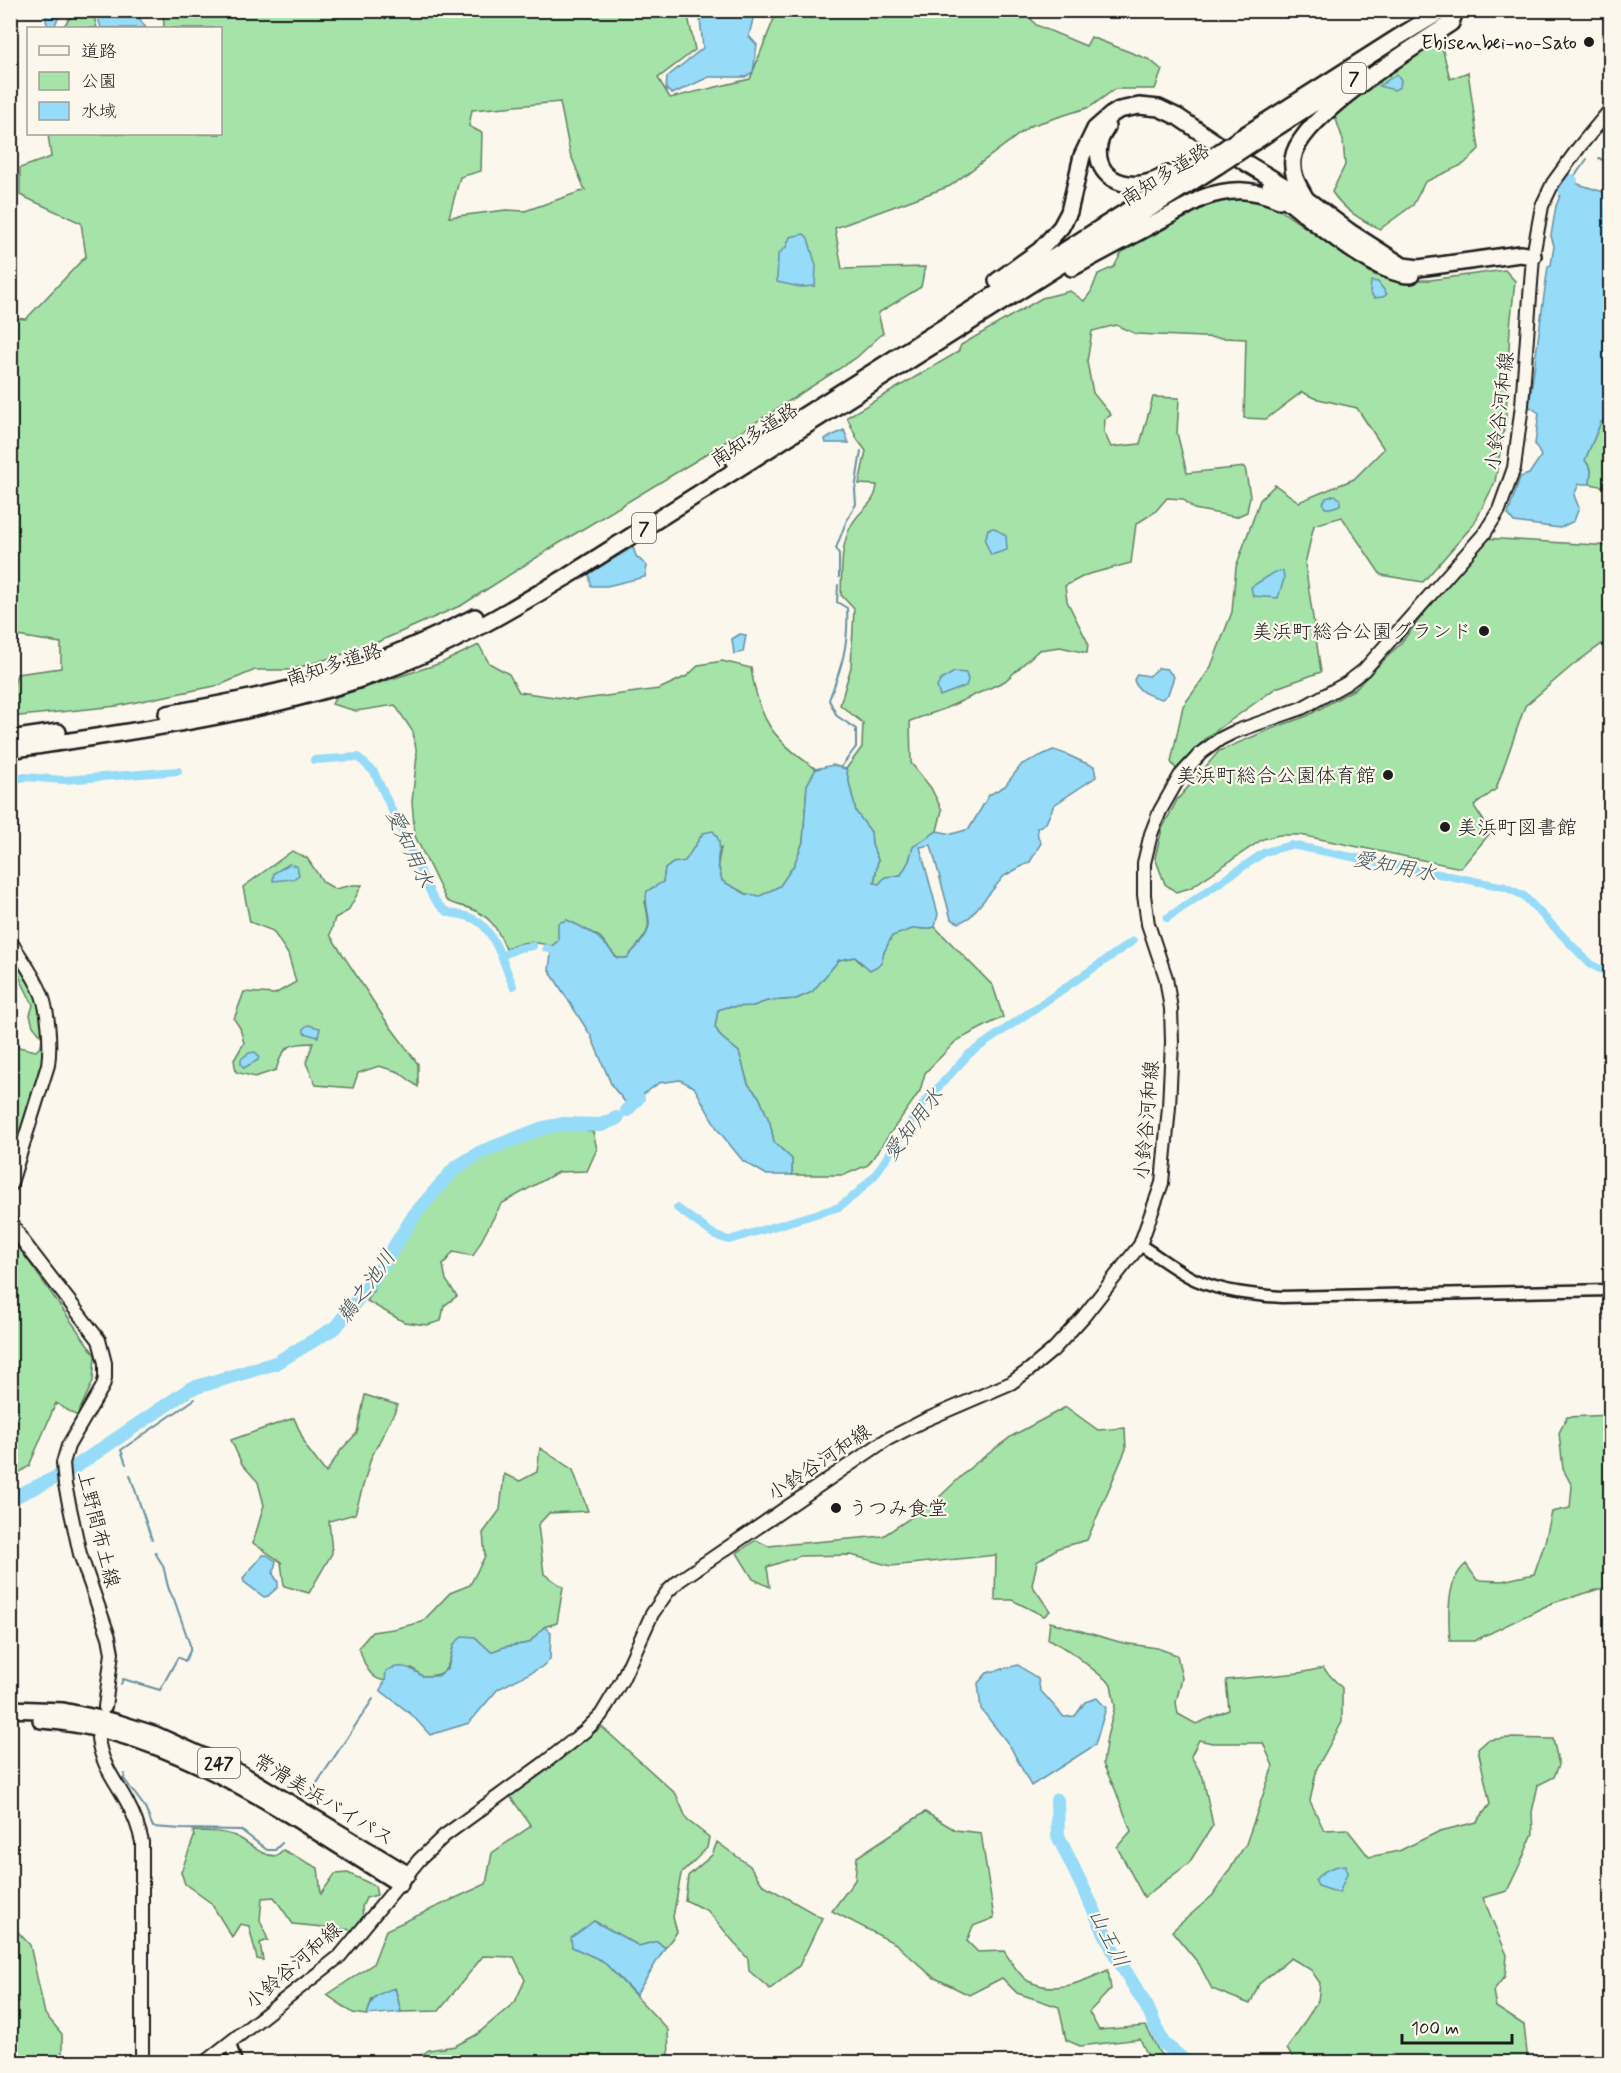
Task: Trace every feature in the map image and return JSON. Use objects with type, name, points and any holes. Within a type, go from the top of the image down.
[{"type":"highway","name":"南知多道路","points":[[1240,140],[1302,98],[1453,12]]},
{"type":"highway","name":"南知多道路","points":[[10,739],[151,717],[260,696],[335,676],[416,645],[491,610],[572,562],[904,350],[1240,140],[1453,12]]},
{"type":"highway","points":[[1301,203],[1293,173],[1293,158],[1305,132],[1317,119],[1354,90],[1451,23],[1453,12]]},
{"type":"highway","points":[[904,350],[907,343],[985,291],[1054,237],[1069,212],[1082,156],[1089,139],[1099,124],[1119,110],[1139,106],[1159,108],[1197,128],[1301,203],[1379,267],[1405,275],[1429,274],[1521,261],[1533,256]]},
{"type":"highway","points":[[1210,159],[1156,181],[1135,184],[1125,183],[1108,174],[1102,168],[1097,150],[1100,138],[1109,125],[1121,117],[1135,113],[1164,116],[1301,203]]},
{"type":"highway","name":"南知多道路","points":[[10,750],[272,705],[338,687],[420,656],[495,619],[568,576],[863,390],[1210,159]]},
{"type":"highway","points":[[863,390],[875,388],[1033,290],[1202,198],[1230,190],[1247,190],[1301,203]]},
{"type":"highway","name":"常滑美浜バイパス","points":[[10,1709],[63,1711],[115,1722],[156,1735],[240,1773],[404,1879]]},
{"type":"highway","name":"常滑美浜バイパス","points":[[10,1718],[62,1722],[112,1732],[187,1759],[231,1781],[404,1879]]},
{"type":"main road","name":"小鈴谷河和線","points":[[205,2062],[340,1956],[404,1879],[444,1836],[543,1764],[601,1715],[622,1680],[652,1614],[668,1591],[680,1580],[886,1440],[925,1420],[1011,1383],[1029,1370],[1053,1350],[1140,1245],[1162,1183],[1172,1042],[1171,1009],[1166,978],[1148,924],[1144,896],[1144,863],[1157,819],[1180,776],[1202,753],[1220,739],[1302,708],[1347,683],[1364,670],[1484,534],[1499,510],[1514,468],[1522,405],[1533,256],[1542,206],[1553,183],[1580,146],[1611,110]]},
{"type":"main road","points":[[10,941],[40,988],[46,1012],[49,1053],[48,1065],[10,1186]]},
{"type":"main road","name":"上野間布土線","points":[[10,1220],[22,1240],[99,1340],[105,1362],[103,1386],[68,1446],[63,1463],[65,1485],[80,1554],[109,1637],[112,1653],[105,1707]]},
{"type":"main road","points":[[98,1738],[106,1768],[127,1801],[137,1823],[142,1842],[142,2062]]},
{"type":"street","points":[[1140,1245],[1194,1279],[1220,1289],[1253,1295],[1282,1297],[1611,1290]]},
{"type":"street","points":[[230,2044],[236,2062]]},
{"type":"green space","points":[[78,11],[86,11],[94,17],[97,27],[63,27]]},
{"type":"green space","points":[[163,11],[687,11],[695,50],[658,78],[670,98],[750,79],[777,11],[1025,11],[1036,25],[1086,46],[1091,37],[1150,60],[1162,70],[1155,89],[1115,89],[1090,107],[1030,126],[950,186],[835,228],[842,269],[925,267],[921,287],[878,313],[883,333],[856,358],[697,460],[462,605],[364,648],[290,670],[255,670],[220,685],[117,706],[11,717],[11,695],[17,674],[61,668],[61,643],[11,635],[11,318],[26,319],[86,256],[81,223],[20,195],[20,168],[51,157],[48,135],[222,135],[222,27],[163,27]],"holes":[[[560,102],[570,153],[585,190],[525,211],[506,210],[449,217],[460,177],[481,171],[482,133],[469,126],[472,110]]]},
{"type":"green space","points":[[1440,39],[1450,79],[1468,72],[1479,149],[1464,164],[1425,182],[1413,205],[1380,229],[1353,214],[1332,192],[1345,165],[1343,140],[1335,116],[1341,104]]},
{"type":"green space","points":[[1233,197],[1250,198],[1274,206],[1374,275],[1403,280],[1430,280],[1505,270],[1515,281],[1510,327],[1506,417],[1495,482],[1474,524],[1423,582],[1381,575],[1342,517],[1314,525],[1305,564],[1321,672],[1276,688],[1206,738],[1176,769],[1171,762],[1183,706],[1210,669],[1232,612],[1236,567],[1260,500],[1275,485],[1299,502],[1354,479],[1384,449],[1357,408],[1314,398],[1302,392],[1266,419],[1244,418],[1246,339],[1136,334],[1116,325],[1092,331],[1087,362],[1093,393],[1111,415],[1105,419],[1104,432],[1111,447],[1140,444],[1153,397],[1179,398],[1177,433],[1187,473],[1245,467],[1250,496],[1247,512],[1236,517],[1194,509],[1183,499],[1167,498],[1155,512],[1136,524],[1131,563],[1086,575],[1065,586],[1067,601],[1088,643],[1087,653],[1060,647],[1039,650],[1005,681],[944,709],[910,721],[911,763],[931,788],[942,810],[937,831],[913,847],[909,861],[901,875],[885,878],[879,884],[874,884],[878,860],[872,845],[871,832],[856,812],[846,769],[862,747],[863,723],[840,705],[851,667],[854,609],[841,595],[845,541],[852,524],[874,497],[877,485],[859,484],[866,451],[857,439],[847,417],[958,352],[961,345],[1042,298],[1070,291],[1084,301],[1091,292],[1098,274],[1114,267],[1122,252],[1212,203]]},
{"type":"green space","points":[[1610,420],[1610,488],[1590,484],[1591,470],[1585,460],[1601,422]]},
{"type":"green space","points":[[1484,538],[1610,546],[1610,638],[1573,665],[1525,706],[1496,789],[1474,806],[1491,832],[1461,868],[1300,835],[1279,835],[1263,839],[1190,888],[1176,892],[1165,884],[1155,858],[1162,829],[1177,800],[1219,751],[1307,716],[1355,689],[1400,644]]},
{"type":"green space","points":[[479,645],[489,663],[509,674],[519,692],[576,700],[659,689],[687,676],[699,665],[722,661],[751,668],[758,702],[770,727],[788,748],[816,769],[807,785],[803,842],[794,865],[780,886],[760,896],[746,894],[722,881],[718,863],[721,848],[685,862],[673,863],[665,869],[663,882],[645,902],[648,927],[644,938],[627,958],[617,958],[600,937],[567,920],[558,941],[552,946],[529,942],[506,949],[488,919],[477,911],[446,900],[415,836],[412,802],[417,755],[413,732],[395,705],[356,711],[332,704],[336,697],[441,663]]},
{"type":"green space","points":[[292,851],[307,858],[323,882],[335,889],[362,885],[348,911],[335,918],[330,935],[384,1018],[418,1064],[418,1087],[399,1072],[379,1066],[358,1073],[353,1088],[316,1085],[306,1063],[313,1043],[293,1045],[288,1048],[281,1055],[276,1070],[255,1077],[236,1072],[234,1060],[244,1043],[240,1028],[234,1019],[244,992],[275,994],[296,982],[288,954],[273,931],[250,922],[243,887]]},
{"type":"green space","points":[[935,927],[993,986],[1003,1017],[956,1041],[925,1073],[920,1091],[868,1165],[844,1175],[792,1175],[792,1159],[774,1142],[770,1123],[759,1097],[748,1084],[739,1052],[721,1037],[715,1027],[718,1010],[726,1007],[753,1006],[767,1001],[796,999],[812,992],[839,960],[855,957],[861,964],[881,964],[892,936],[915,928]]},
{"type":"green space","points":[[21,965],[38,993],[46,1034],[46,1060],[12,1157],[10,1156],[10,1045],[36,1051],[41,1046],[42,1037],[33,1026],[30,1015],[33,1005],[14,966]]},
{"type":"green space","points":[[565,1126],[593,1132],[597,1149],[587,1171],[558,1172],[501,1204],[473,1256],[453,1252],[443,1265],[446,1280],[457,1296],[444,1306],[441,1321],[427,1325],[404,1322],[367,1301],[418,1216],[459,1170],[484,1155]]},
{"type":"green space","points":[[10,1235],[95,1355],[93,1381],[77,1416],[56,1403],[29,1466],[11,1478]]},
{"type":"green space","points":[[365,1395],[398,1405],[371,1458],[355,1514],[329,1521],[332,1553],[309,1593],[284,1586],[281,1562],[253,1543],[264,1505],[258,1482],[242,1464],[231,1440],[294,1418],[307,1448],[326,1473],[341,1450],[357,1433]]},
{"type":"green space","points":[[1066,1407],[1098,1430],[1125,1428],[1126,1449],[1087,1540],[1058,1548],[1037,1562],[1032,1585],[1050,1611],[1044,1616],[1012,1600],[995,1600],[996,1555],[891,1566],[851,1555],[800,1556],[767,1567],[770,1587],[753,1579],[737,1553],[756,1540],[768,1546],[883,1536],[933,1503],[972,1466],[1012,1436]]},
{"type":"green space","points":[[1610,1415],[1610,1586],[1552,1603],[1474,1641],[1450,1641],[1450,1600],[1459,1571],[1466,1564],[1477,1580],[1502,1581],[1534,1574],[1552,1512],[1570,1508],[1572,1486],[1563,1469],[1559,1433],[1567,1417]]},
{"type":"green space","points":[[540,1448],[573,1470],[588,1511],[549,1513],[538,1525],[544,1574],[563,1587],[557,1623],[544,1627],[529,1643],[504,1647],[491,1652],[475,1637],[454,1644],[446,1669],[438,1674],[422,1676],[412,1668],[385,1681],[374,1677],[367,1669],[359,1647],[372,1632],[422,1622],[450,1593],[470,1585],[485,1556],[483,1533],[500,1510],[504,1474],[520,1481],[537,1472]]},
{"type":"green space","points":[[1050,1622],[1123,1643],[1157,1648],[1177,1655],[1182,1678],[1176,1702],[1178,1714],[1196,1724],[1229,1710],[1226,1680],[1299,1673],[1323,1668],[1342,1688],[1342,1722],[1317,1768],[1310,1801],[1324,1830],[1347,1829],[1369,1857],[1399,1851],[1440,1831],[1477,1822],[1490,1804],[1478,1749],[1488,1740],[1553,1739],[1559,1765],[1554,1777],[1538,1785],[1532,1812],[1533,1833],[1521,1862],[1507,1891],[1483,1898],[1507,1955],[1505,1976],[1493,1991],[1496,2007],[1524,2025],[1528,2062],[1296,2062],[1287,2049],[1318,2001],[1320,1983],[1311,1970],[1291,1958],[1259,1984],[1250,2004],[1212,1989],[1199,1964],[1172,1931],[1213,1895],[1246,1844],[1273,1766],[1263,1743],[1212,1743],[1199,1740],[1191,1756],[1203,1777],[1213,1825],[1189,1863],[1144,1897],[1117,1847],[1131,1831],[1103,1764],[1115,1706],[1111,1684],[1070,1651],[1048,1639]]},
{"type":"green space","points":[[602,1727],[676,1794],[687,1820],[709,1837],[707,1848],[681,1874],[673,1917],[677,1932],[665,1948],[657,1941],[639,1946],[594,1921],[572,1947],[603,1961],[668,2030],[669,2055],[688,2062],[411,2062],[429,2050],[455,2046],[476,2035],[515,2002],[525,1980],[514,1957],[483,1956],[439,2011],[401,2012],[395,1988],[372,1999],[367,2015],[353,2013],[327,1995],[373,1964],[386,1930],[486,1884],[492,1853],[531,1826],[510,1796]]},
{"type":"green space","points":[[925,1812],[955,1830],[981,1833],[994,1918],[973,1926],[967,1941],[978,1952],[1004,1951],[1021,1975],[1038,1985],[1059,1987],[1069,1985],[1108,1970],[1111,1989],[1089,2012],[1099,2030],[1146,2026],[1159,2052],[1169,2062],[1151,2062],[1140,2039],[1080,2046],[1066,2040],[1059,2007],[1017,1993],[1002,1978],[969,1995],[933,1977],[896,1944],[832,1911],[855,1880],[857,1857]]},
{"type":"green space","points":[[193,1831],[230,1834],[270,1855],[276,1856],[283,1850],[318,1868],[321,1894],[335,1874],[348,1873],[375,1886],[377,1895],[366,1898],[362,1907],[363,1920],[353,1930],[293,1924],[274,1897],[262,1898],[260,1920],[268,1940],[260,1943],[263,1960],[257,1959],[249,1926],[240,1924],[232,1937],[211,1903],[185,1884],[181,1872],[194,1837]]},
{"type":"green space","points":[[717,1842],[750,1866],[762,1884],[822,1918],[799,1966],[770,1989],[749,1971],[748,1959],[708,1911],[685,1900],[688,1876],[712,1855]]},
{"type":"green space","points":[[10,1923],[30,1945],[45,2014],[62,2034],[62,2062],[11,2062]]},
{"type":"water","points":[[47,11],[63,11],[55,27],[49,27],[46,21]]},
{"type":"water","points":[[96,11],[140,11],[139,18],[145,27],[101,27]]},
{"type":"water","points":[[694,11],[753,11],[749,36],[757,45],[753,72],[745,77],[709,77],[672,94],[666,89],[667,77],[703,48],[700,18]]},
{"type":"water","points":[[1397,74],[1401,80],[1400,87],[1394,90],[1379,86]]},
{"type":"water","points":[[1575,183],[1610,194],[1610,420],[1601,422],[1585,460],[1591,470],[1590,484],[1579,484],[1574,495],[1579,508],[1574,521],[1560,528],[1514,522],[1508,514],[1520,477],[1529,474],[1541,456],[1535,444],[1539,413],[1529,406],[1548,266],[1551,265],[1554,246],[1551,236],[1556,206],[1563,188],[1567,190]]},
{"type":"water","points":[[804,234],[808,238],[816,266],[815,286],[800,287],[777,282],[778,254],[786,247],[790,237]]},
{"type":"water","points":[[1371,281],[1378,282],[1387,294],[1374,298],[1370,292]]},
{"type":"water","points":[[844,430],[849,443],[826,443],[825,439]]},
{"type":"water","points":[[1335,495],[1340,499],[1340,505],[1325,508],[1323,503],[1326,498]]},
{"type":"water","points":[[994,528],[1006,536],[1007,550],[991,555],[985,541],[988,529]]},
{"type":"water","points":[[633,547],[636,556],[647,566],[645,577],[607,586],[591,586],[589,573]]},
{"type":"water","points":[[1283,571],[1284,579],[1278,598],[1253,596],[1251,587],[1275,572]]},
{"type":"water","points":[[740,634],[746,635],[743,652],[734,654],[732,639]]},
{"type":"water","points":[[1159,668],[1167,669],[1174,677],[1168,694],[1162,699],[1141,691],[1134,680],[1137,674],[1149,676]]},
{"type":"water","points":[[954,672],[966,673],[968,680],[966,686],[940,696],[937,687],[941,680]]},
{"type":"water","points":[[1053,750],[1094,766],[1096,777],[1054,805],[1046,823],[1037,828],[1041,843],[1030,862],[1004,876],[970,917],[959,923],[951,919],[931,845],[920,847],[938,914],[935,927],[915,928],[892,936],[881,964],[870,970],[855,957],[839,960],[812,992],[796,999],[767,1001],[753,1006],[726,1007],[718,1010],[715,1027],[721,1037],[739,1052],[748,1084],[759,1097],[770,1123],[774,1142],[792,1159],[792,1175],[767,1175],[743,1161],[718,1130],[694,1087],[680,1080],[659,1083],[638,1098],[626,1103],[612,1086],[591,1036],[549,970],[552,946],[558,941],[558,923],[567,920],[583,928],[600,939],[617,958],[627,958],[648,931],[647,891],[663,882],[665,869],[673,863],[685,861],[703,833],[713,831],[719,840],[718,865],[722,881],[746,894],[760,896],[780,886],[794,865],[803,842],[807,785],[816,769],[833,765],[846,769],[856,812],[871,832],[872,845],[878,860],[874,883],[879,884],[885,877],[901,875],[909,861],[913,847],[937,831],[952,834],[969,829],[989,795],[1005,786],[1022,764]]},
{"type":"water","points":[[289,864],[297,866],[299,875],[293,879],[273,881],[274,873]]},
{"type":"water","points":[[308,1025],[320,1028],[318,1037],[304,1033],[304,1028]]},
{"type":"water","points":[[255,1052],[259,1056],[258,1060],[244,1068],[241,1059]]},
{"type":"water","points":[[263,1555],[276,1561],[273,1574],[278,1582],[278,1587],[264,1597],[244,1582],[243,1578]]},
{"type":"water","points":[[544,1627],[551,1632],[550,1659],[544,1666],[498,1689],[469,1723],[430,1735],[412,1715],[380,1690],[385,1681],[386,1671],[396,1667],[409,1668],[422,1676],[438,1676],[448,1668],[454,1644],[463,1636],[475,1637],[491,1652],[504,1647],[529,1643]]},
{"type":"water","points":[[1018,1665],[1038,1679],[1040,1690],[1064,1717],[1075,1716],[1085,1702],[1097,1698],[1106,1708],[1095,1745],[1031,1786],[1010,1746],[981,1709],[978,1683],[987,1673]]},
{"type":"water","points":[[1346,1865],[1347,1874],[1339,1893],[1318,1886],[1315,1880],[1321,1874]]},
{"type":"water","points":[[594,1921],[639,1946],[657,1941],[665,1948],[636,1995],[603,1961],[572,1947],[571,1938]]},
{"type":"water","points":[[395,1988],[401,2012],[367,2015],[376,1996]]},
{"type":"waterway","points":[[1599,158],[1610,164]]},
{"type":"waterway","points":[[1571,181],[1587,159]]},
{"type":"waterway","points":[[1565,189],[1571,181]]},
{"type":"waterway","points":[[839,577],[839,554],[836,548],[856,504],[855,490],[861,451]]},
{"type":"waterway","points":[[838,585],[837,602],[847,608],[847,633],[841,665],[829,700],[837,716],[856,729],[856,747],[841,767]]},
{"type":"waterway","name":"愛知用水","points":[[314,760],[358,757],[374,772],[432,896],[448,912],[469,917],[482,925],[494,940],[513,986]]},
{"type":"waterway","name":"愛知用水","points":[[11,781],[24,777],[64,780],[178,771]]},
{"type":"waterway","name":"愛知用水","points":[[1167,918],[1265,852],[1291,845],[1505,887],[1524,896],[1590,964],[1610,974]]},
{"type":"waterway","name":"愛知用水","points":[[677,1208],[716,1236],[729,1240],[839,1207],[875,1175],[922,1105],[969,1054],[1133,941]]},
{"type":"waterway","name":"愛知用水","points":[[501,956],[519,948],[533,946]]},
{"type":"waterway","name":"愛知用水","points":[[546,948],[552,950]]},
{"type":"waterway","name":"鵜之池川","points":[[627,1110],[638,1098]]},
{"type":"waterway","name":"鵜之池川","points":[[69,1471],[190,1389],[276,1363],[336,1327],[377,1274],[415,1214],[455,1168],[481,1152],[543,1128],[563,1124],[601,1125],[617,1118]]},
{"type":"waterway","points":[[126,1464],[121,1450],[195,1399]]},
{"type":"waterway","points":[[130,1475],[152,1540]]},
{"type":"waterway","name":"鵜之池川","points":[[10,1499],[57,1477]]},
{"type":"waterway","points":[[121,1684],[123,1679],[160,1690],[178,1657],[185,1661],[190,1651],[190,1645],[168,1587],[163,1566],[155,1552]]},
{"type":"waterway","points":[[317,1783],[373,1699]]},
{"type":"waterway","points":[[125,1774],[124,1779],[144,1806],[153,1827],[241,1830],[267,1850],[275,1850],[282,1843]]},
{"type":"waterway","name":"山王川","points":[[1057,1800],[1058,1836],[1116,1956],[1147,2007],[1163,2043],[1186,2062]]},
{"type":"place","name":"Ebisenbei-no-Sato","points":[[1589,42]]},
{"type":"place","name":"美浜町総合公園グランド","points":[[1484,631]]},
{"type":"place","name":"美浜町総合公園体育館","points":[[1388,775]]},
{"type":"place","name":"美浜町図書館","points":[[1445,827]]},
{"type":"place","name":"うつみ食堂","points":[[836,1508]]}]
